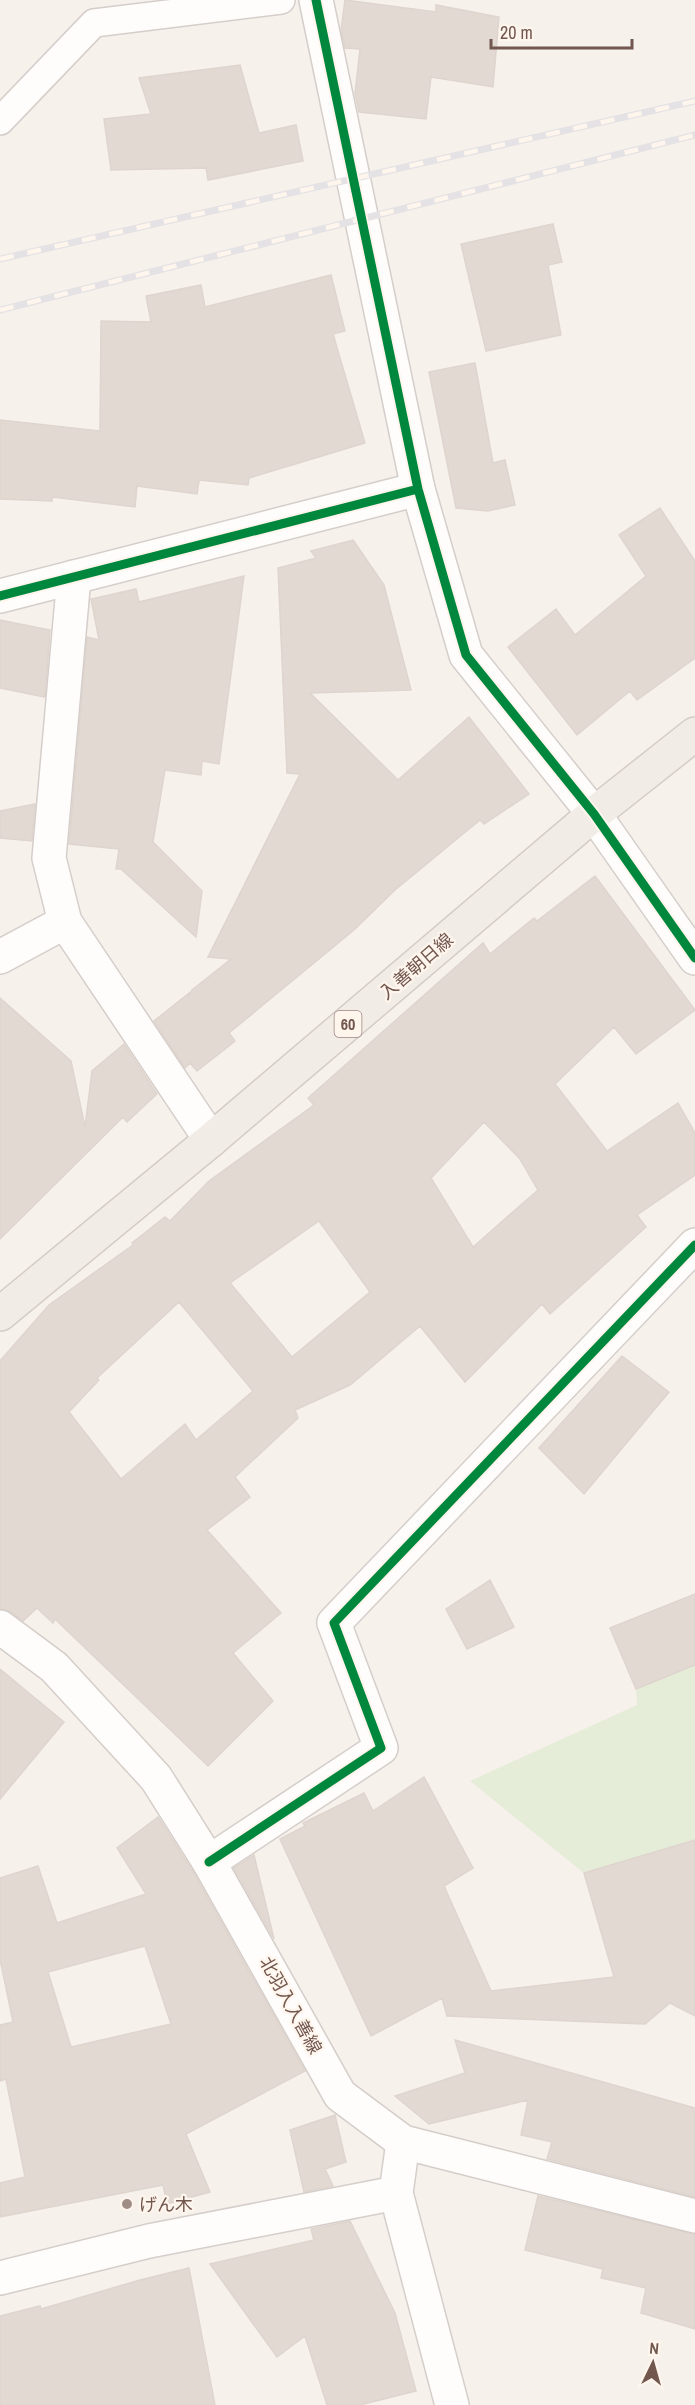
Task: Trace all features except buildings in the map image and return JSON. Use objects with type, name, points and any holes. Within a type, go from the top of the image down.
[{"type":"main road","name":"入善朝日線","points":[[0,1314],[212,1140],[594,814],[695,734]]},
{"type":"street","points":[[316,0],[418,489],[466,655],[594,814],[695,958]]},
{"type":"street","points":[[0,596],[418,489]]},
{"type":"street","points":[[74,577],[49,858],[65,922],[212,1140]]},
{"type":"street","points":[[0,957],[65,922]]},
{"type":"street","points":[[209,1862],[381,1748],[334,1623],[695,1245]]},
{"type":"street","name":"北羽入入善線","points":[[0,1628],[54,1667],[156,1778],[209,1862],[340,2095],[403,2142],[695,2216]]},
{"type":"street","points":[[403,2142],[396,2193],[452,2405]]},
{"type":"street","points":[[0,2278],[149,2241],[396,2193]]},
{"type":"lane","points":[[0,121],[94,23],[281,0]]},
{"type":"green space","points":[[695,1665],[695,1840],[584,1873],[470,1781],[637,1705],[636,1689]]},
{"type":"railway","points":[[0,259],[695,101]]},
{"type":"railway","points":[[0,310],[695,135]]},
{"type":"cycle path","points":[[316,0],[418,489],[466,655],[594,814],[695,958]]},
{"type":"cycle path","points":[[0,596],[418,489]]},
{"type":"cycle path","points":[[209,1862],[381,1748],[334,1623],[695,1245]]},
{"type":"place","name":"げん木","points":[[127,2204]]}]
